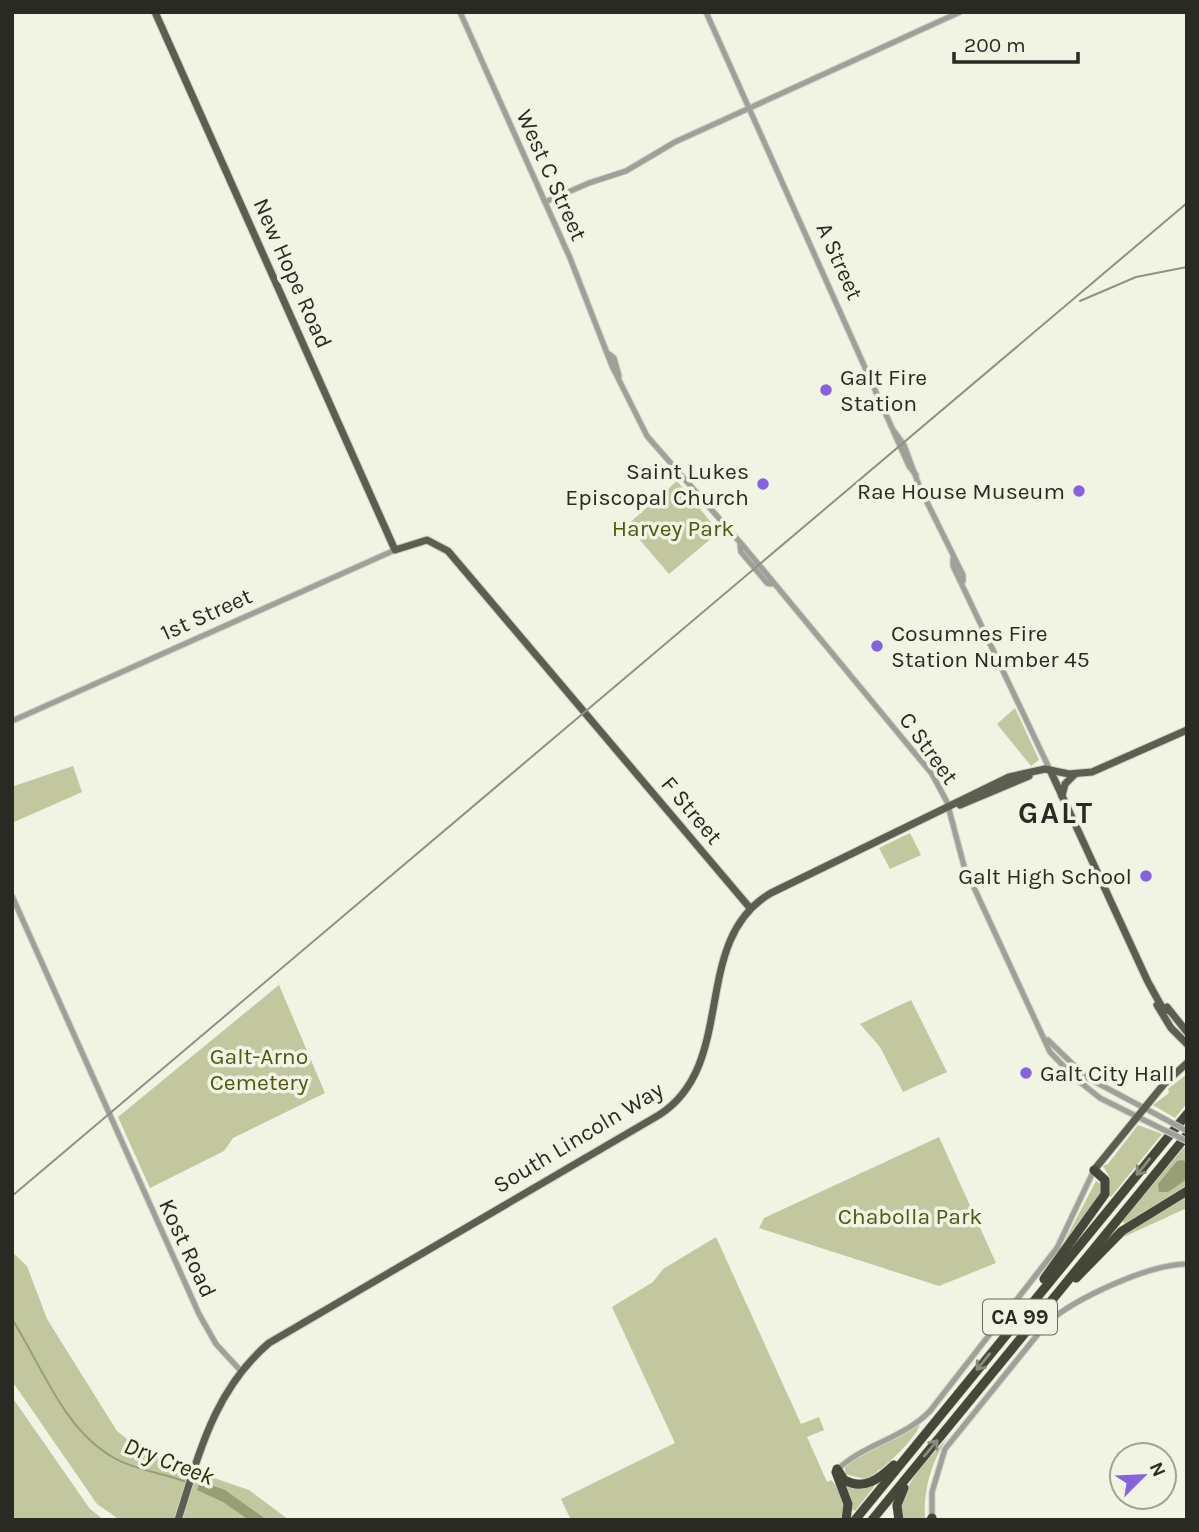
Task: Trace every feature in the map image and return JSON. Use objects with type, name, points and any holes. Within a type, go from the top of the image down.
[{"type":"highway","name":"CA 99","points":[[855,1520],[1187,1114]]},
{"type":"highway","name":"CA 99","points":[[872,1520],[1187,1133]]},
{"type":"highway","points":[[998,1344],[1105,1194],[1105,1180],[1094,1170]]},
{"type":"highway","points":[[1038,1317],[1122,1231],[1187,1191]]},
{"type":"highway","points":[[836,1470],[850,1483],[872,1482],[921,1440]]},
{"type":"highway","points":[[899,1520],[898,1499],[915,1468]]},
{"type":"highway","points":[[836,1470],[848,1504],[846,1520]]},
{"type":"main road","name":"New Hope Road","points":[[155,12],[395,550]]},
{"type":"main road","name":"1st Street","points":[[395,550],[415,541]]},
{"type":"main road","name":"F Street","points":[[415,541],[432,541],[448,551],[750,908]]},
{"type":"main road","name":"South Lincoln Way","points":[[178,1520],[218,1405],[240,1370],[290,1328],[659,1115],[679,1099],[701,1065],[728,943],[750,908],[771,893],[949,808],[1026,776],[1051,772],[1075,774],[1107,767],[1187,730]]},
{"type":"main road","name":"A Street","points":[[1051,772],[1163,1016],[1187,1044]]},
{"type":"main road","points":[[1062,796],[1065,784],[1075,774]]},
{"type":"main road","name":"A Street","points":[[1148,982],[1187,1032]]},
{"type":"main road","points":[[1094,1170],[1143,1109],[1187,1063]]},
{"type":"street","name":"West C Street","points":[[460,12],[609,354]]},
{"type":"street","name":"A Street","points":[[706,12],[1051,772]]},
{"type":"street","points":[[545,202],[589,183],[626,172],[675,142],[960,12]]},
{"type":"street","name":"C Street","points":[[609,354],[617,363],[620,377],[647,436],[740,546],[745,548],[771,584],[926,767],[949,808],[964,866],[1050,1052],[1074,1079],[1100,1098],[1187,1141]]},
{"type":"street","name":"1st Street","points":[[12,721],[395,550]]},
{"type":"street","name":"Kost Road","points":[[12,896],[208,1332],[240,1370]]},
{"type":"street","name":"C Street","points":[[1045,1038],[1086,1077],[1187,1133]]},
{"type":"street","points":[[836,1470],[858,1452],[908,1430],[931,1410],[1057,1248],[1094,1170]]},
{"type":"street","points":[[932,1519],[936,1474],[946,1449],[1047,1323],[1068,1308],[1148,1270],[1187,1264]]},
{"type":"green space","name":"Harvey Park","points":[[677,481],[719,532],[669,574],[627,525]]},
{"type":"green space","points":[[1015,708],[1039,760],[1031,766],[997,724]]},
{"type":"green space","points":[[73,766],[82,792],[12,823],[12,783],[14,786]]},
{"type":"green space","points":[[910,833],[921,855],[890,869],[879,848]]},
{"type":"green space","name":"Galt-Arno Cemetery","points":[[279,985],[325,1093],[233,1138],[224,1151],[150,1188],[118,1117]]},
{"type":"green space","points":[[911,1000],[947,1072],[903,1092],[880,1047],[860,1024]]},
{"type":"green space","points":[[1187,1074],[1187,1103],[1175,1118],[1153,1105],[1169,1093],[1168,1089]]},
{"type":"green space","points":[[1138,1125],[1162,1134],[1111,1197],[1108,1194],[1110,1178],[1103,1166],[1108,1164]]},
{"type":"green space","name":"Chabolla Park","points":[[939,1137],[996,1263],[939,1286],[759,1228],[764,1218]]},
{"type":"green space","points":[[1184,1147],[1187,1148],[1187,1185],[1125,1224],[1122,1221]]},
{"type":"green space","points":[[1096,1181],[1101,1184],[1102,1191],[1061,1248]]},
{"type":"green space","points":[[1187,1197],[1187,1208],[1117,1240],[1135,1225]]},
{"type":"green space","points":[[716,1237],[801,1424],[819,1417],[824,1430],[807,1437],[827,1482],[831,1480],[841,1494],[841,1520],[571,1520],[561,1499],[675,1443],[612,1307],[653,1282],[663,1269]]},
{"type":"green space","points":[[12,1252],[27,1266],[47,1319],[117,1431],[141,1450],[159,1459],[249,1490],[289,1520],[120,1520],[97,1504],[12,1381]]},
{"type":"green space","points":[[12,1397],[90,1509],[104,1520],[12,1520]]},
{"type":"green space","points":[[920,1424],[905,1446],[872,1475],[865,1479],[845,1474],[845,1468],[853,1461]]},
{"type":"green space","points":[[948,1437],[929,1477],[925,1520],[903,1520],[902,1508],[909,1486],[915,1475]]},
{"type":"green space","points":[[846,1484],[871,1484],[874,1487],[855,1511],[850,1508]]},
{"type":"shaded area","points":[[1177,1161],[1187,1162],[1187,1179],[1168,1192],[1159,1192],[1158,1184]]},
{"type":"shaded area","points":[[200,1481],[225,1490],[267,1520],[249,1520],[223,1502],[197,1490]]},
{"type":"waterway","name":"Dry Creek","points":[[12,1319],[67,1414],[96,1446],[122,1462],[186,1482]]},
{"type":"railway","points":[[12,1196],[1187,203]]},
{"type":"railway","points":[[1080,301],[1136,277],[1187,267]]},
{"type":"place","name":"Galt Fire Station","points":[[826,390]]},
{"type":"place","name":"Saint Lukes Episcopal Church","points":[[763,484]]},
{"type":"place","name":"Rae House Museum","points":[[1079,491]]},
{"type":"place","name":"Cosumnes Fire Station Number 45","points":[[877,646]]},
{"type":"place","name":"Galt High School","points":[[1146,876]]},
{"type":"place","name":"Galt City Hall","points":[[1026,1073]]},
{"type":"district","name":"GALT","points":[[1056,813]]}]
